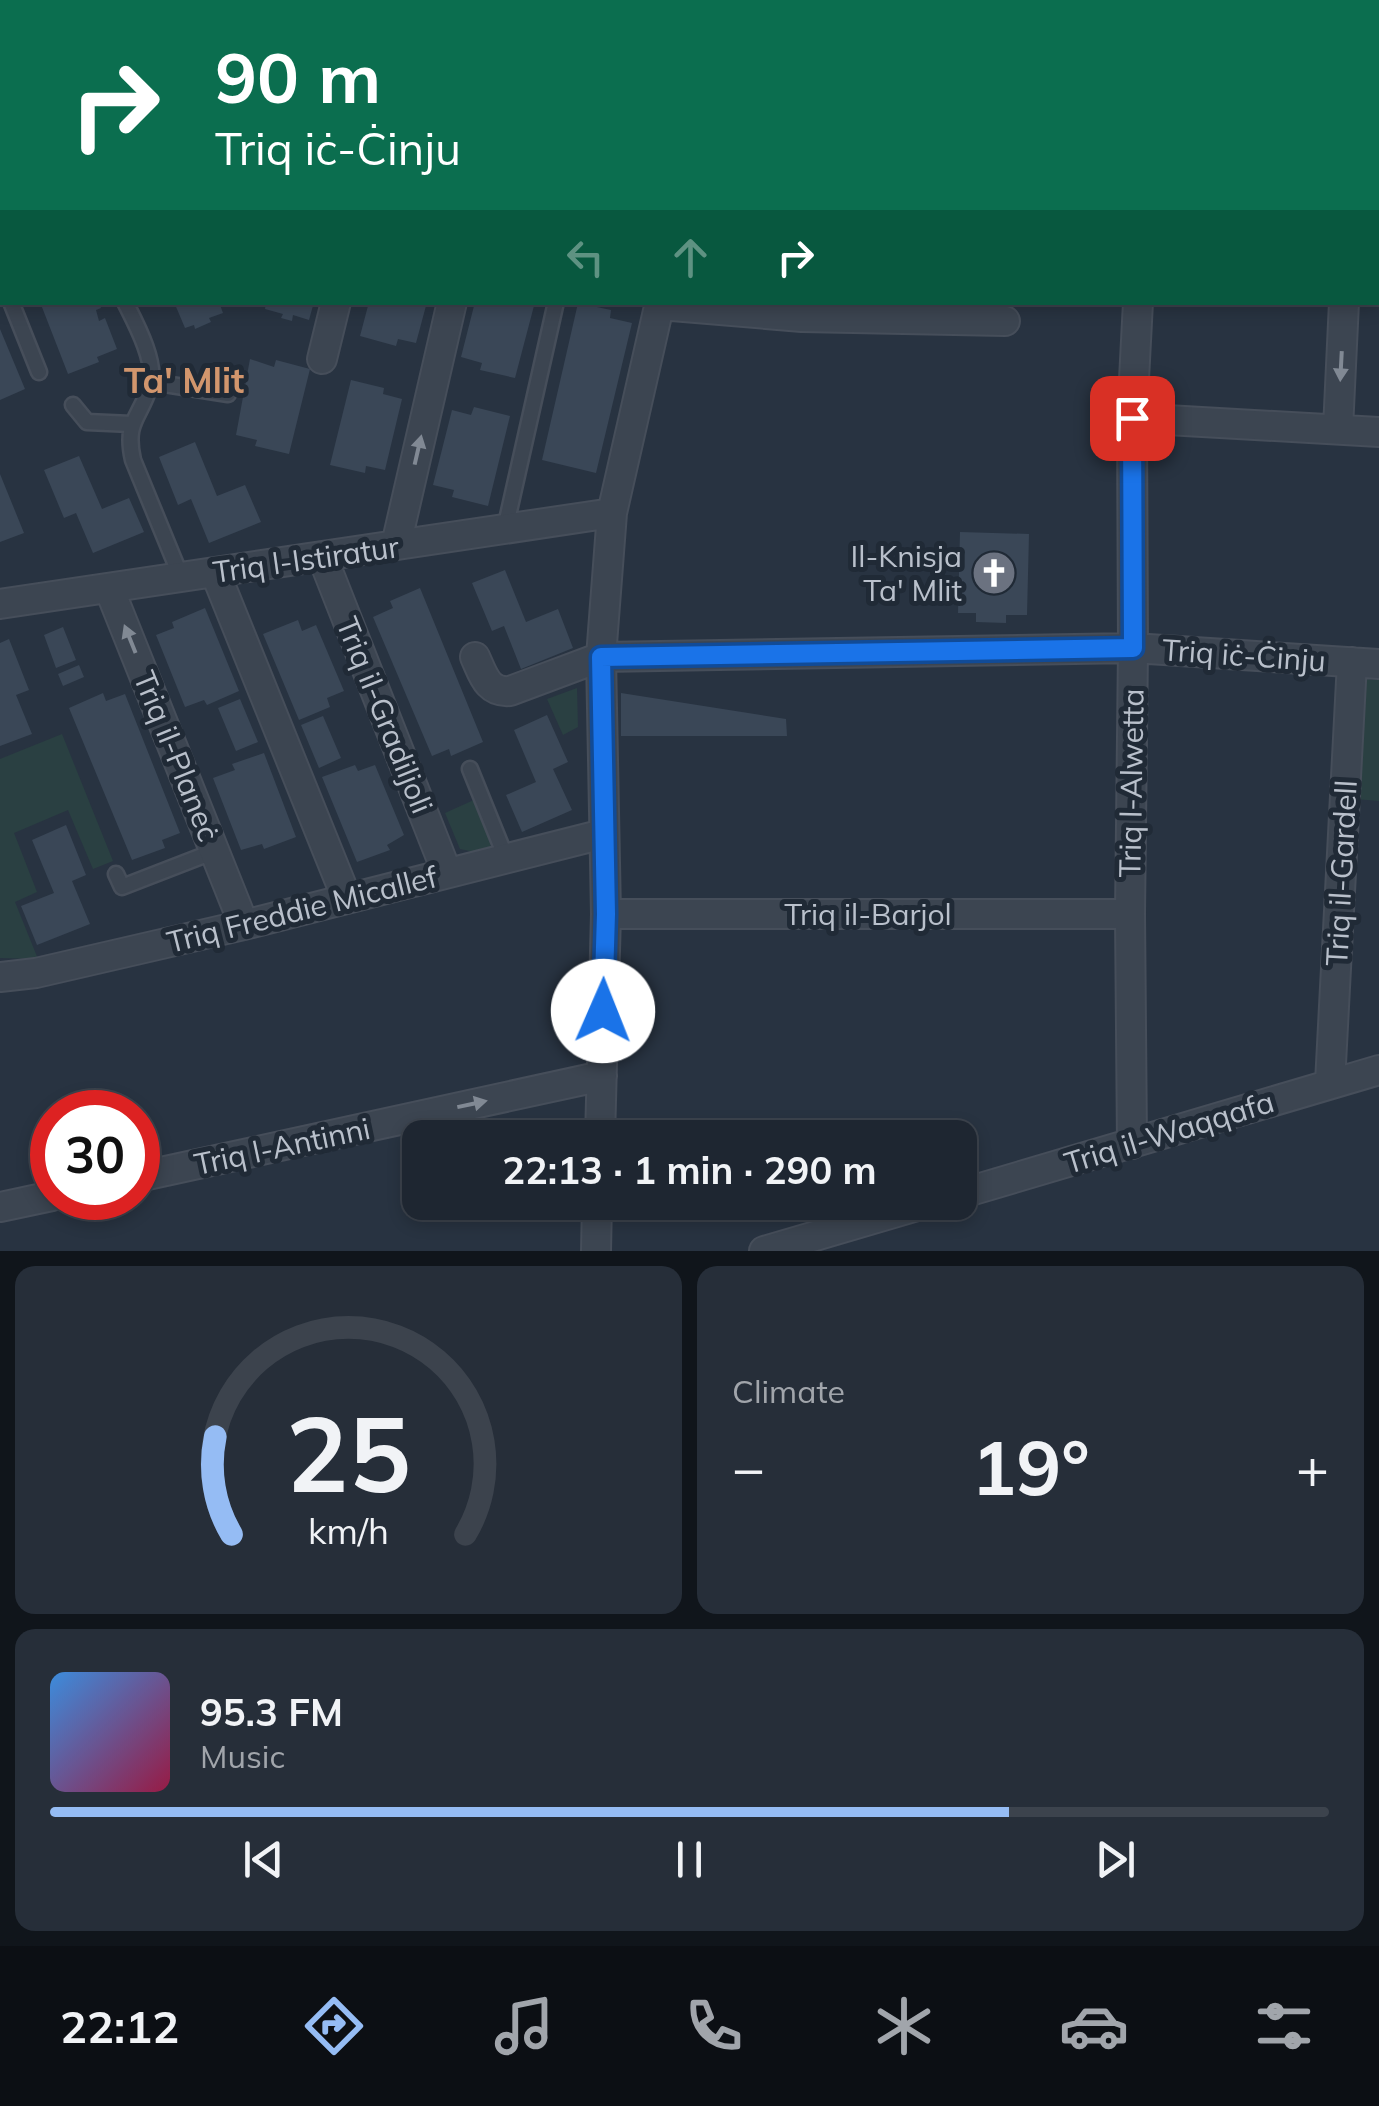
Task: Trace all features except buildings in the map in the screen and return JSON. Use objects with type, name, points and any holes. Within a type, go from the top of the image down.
[{"type":"street","points":[[322,359],[335,305]]},
{"type":"street","points":[[396,545],[451,305]]},
{"type":"street","points":[[601,1120],[606,914],[601,657],[612,513],[660,305]]},
{"type":"street","points":[[685,305],[1005,321]]},
{"type":"street","name":"Triq l-Alwetta","points":[[1132,1144],[1132,418],[1138,305]]},
{"type":"street","points":[[1338,429],[1344,305]]},
{"type":"street","points":[[1132,418],[1379,432]]},
{"type":"street","name":"Triq l-Istiratur","points":[[0,604],[612,513]]},
{"type":"street","name":"Triq il-Gradiljoli","points":[[322,556],[448,873]]},
{"type":"street","points":[[216,572],[346,899]]},
{"type":"street","name":"Triq il-Planeċ","points":[[110,588],[244,925]]},
{"type":"street","name":"Triq iċ-Ċinju","points":[[476,657],[485,680],[500,692],[601,657],[1133,648],[1365,663]]},
{"type":"street","name":"Triq il-Gardell","points":[[1330,1083],[1365,663]]},
{"type":"street","name":"Triq Freddie Micallef","points":[[0,977],[36,973],[244,925],[603,834]]},
{"type":"street","name":"Triq il-Barjol","points":[[606,914],[1130,914]]},
{"type":"street","name":"Triq il-Waqqafa","points":[[977,1189],[1379,1070]]},
{"type":"street","name":"Triq l-Antinni","points":[[160,1172],[602,1076]]},
{"type":"street","points":[[0,1207],[30,1201]]},
{"type":"street","points":[[596,1251],[597,1220]]},
{"type":"street","points":[[764,1251],[870,1220]]},
{"type":"lane","points":[[11,305],[39,372]]},
{"type":"lane","points":[[126,305],[140,330],[152,382],[132,424],[129,442],[181,577]]},
{"type":"lane","points":[[504,529],[555,305]]},
{"type":"lane","points":[[152,382],[228,394]]},
{"type":"lane","points":[[73,405],[87,422],[132,424]]},
{"type":"lane","points":[[470,769],[506,858]]},
{"type":"lane","points":[[116,874],[122,887],[214,851]]},
{"type":"green space","points":[[1361,679],[1379,680],[1379,801],[1355,799]]},
{"type":"green space","points":[[577,688],[578,727],[563,735],[547,699]]},
{"type":"green space","points":[[62,734],[113,861],[93,869],[68,810],[14,833],[37,892],[15,902],[38,959],[0,958],[0,759]]},
{"type":"green space","points":[[476,799],[492,834],[490,847],[475,852],[460,849],[445,813]]},
{"type":"place","name":"Il-Knisja Ta' Mlit","points":[[994,573]]},
{"type":"district","name":"Ta' Mlit","points":[[184,380]]},
{"type":"route","points":[[603,1011],[606,914],[601,657],[1133,648],[1132,418]]}]
